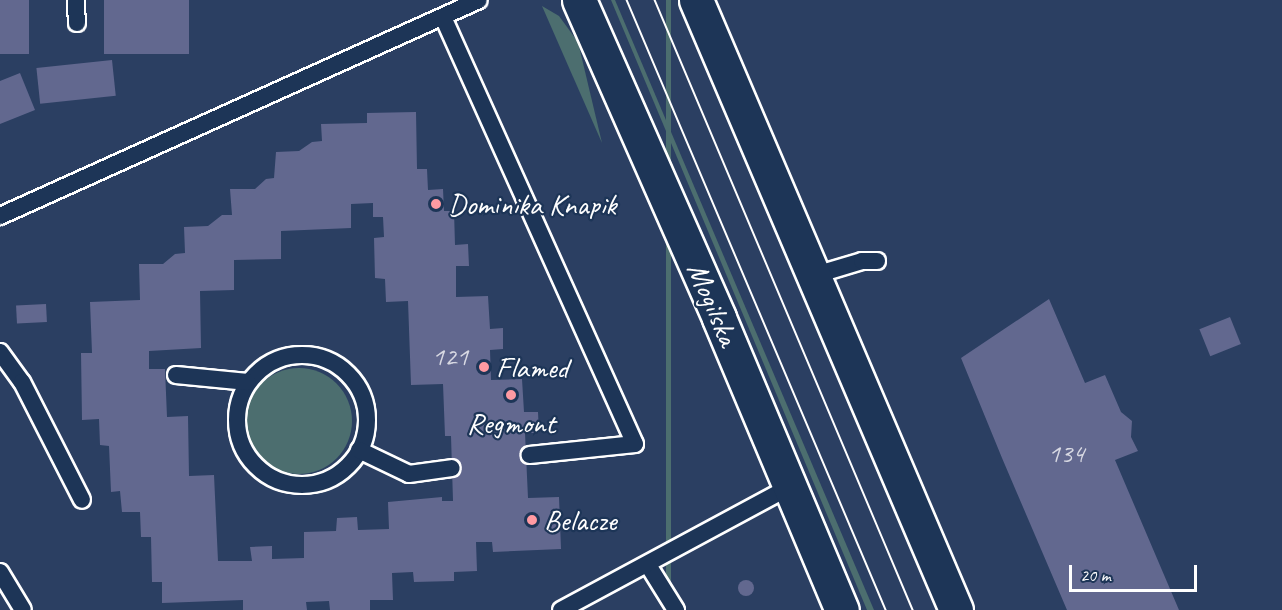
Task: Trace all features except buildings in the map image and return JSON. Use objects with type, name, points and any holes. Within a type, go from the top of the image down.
[{"type":"main road","name":"Mogilska","points":[[579,0],[791,486],[842,610]]},
{"type":"main road","points":[[696,0],[956,610]]},
{"type":"lane","points":[[76,0],[77,23]]},
{"type":"lane","points":[[0,216],[479,0]]},
{"type":"lane","points":[[443,17],[635,444],[530,455]]},
{"type":"lane","points":[[812,276],[862,261],[877,261]]},
{"type":"lane","points":[[0,352],[22,382],[81,500]]},
{"type":"lane","points":[[291,355],[321,357],[335,363],[358,387],[364,402],[366,434],[359,450],[338,474],[323,481],[307,485],[275,480],[250,459],[238,435],[236,413],[248,382],[272,361],[291,355]]},
{"type":"lane","points":[[177,375],[248,382]]},
{"type":"lane","points":[[359,450],[409,474],[452,468]]},
{"type":"lane","points":[[561,610],[791,486]]},
{"type":"lane","points":[[648,565],[676,610]]},
{"type":"lane","points":[[0,572],[23,610]]},
{"type":"green space","points":[[611,0],[615,0],[874,610],[867,610]]},
{"type":"green space","points":[[666,0],[671,0],[671,610],[666,610]]},
{"type":"green space","points":[[542,6],[559,16],[578,42],[602,143]]},
{"type":"green space","points":[[299,368],[319,372],[337,383],[348,401],[352,421],[348,441],[337,459],[319,470],[299,474],[279,470],[261,459],[250,441],[246,421],[250,401],[261,383],[279,372]]},
{"type":"tram line","points":[[627,0],[886,610]]},
{"type":"tram line","points":[[655,0],[913,610]]},
{"type":"place","name":"Dominika Knapik","points":[[436,204]]},
{"type":"place","name":"Flamed","points":[[484,367]]},
{"type":"place","name":"Regmont","points":[[511,395]]},
{"type":"place","name":"Belacze","points":[[532,520]]}]
